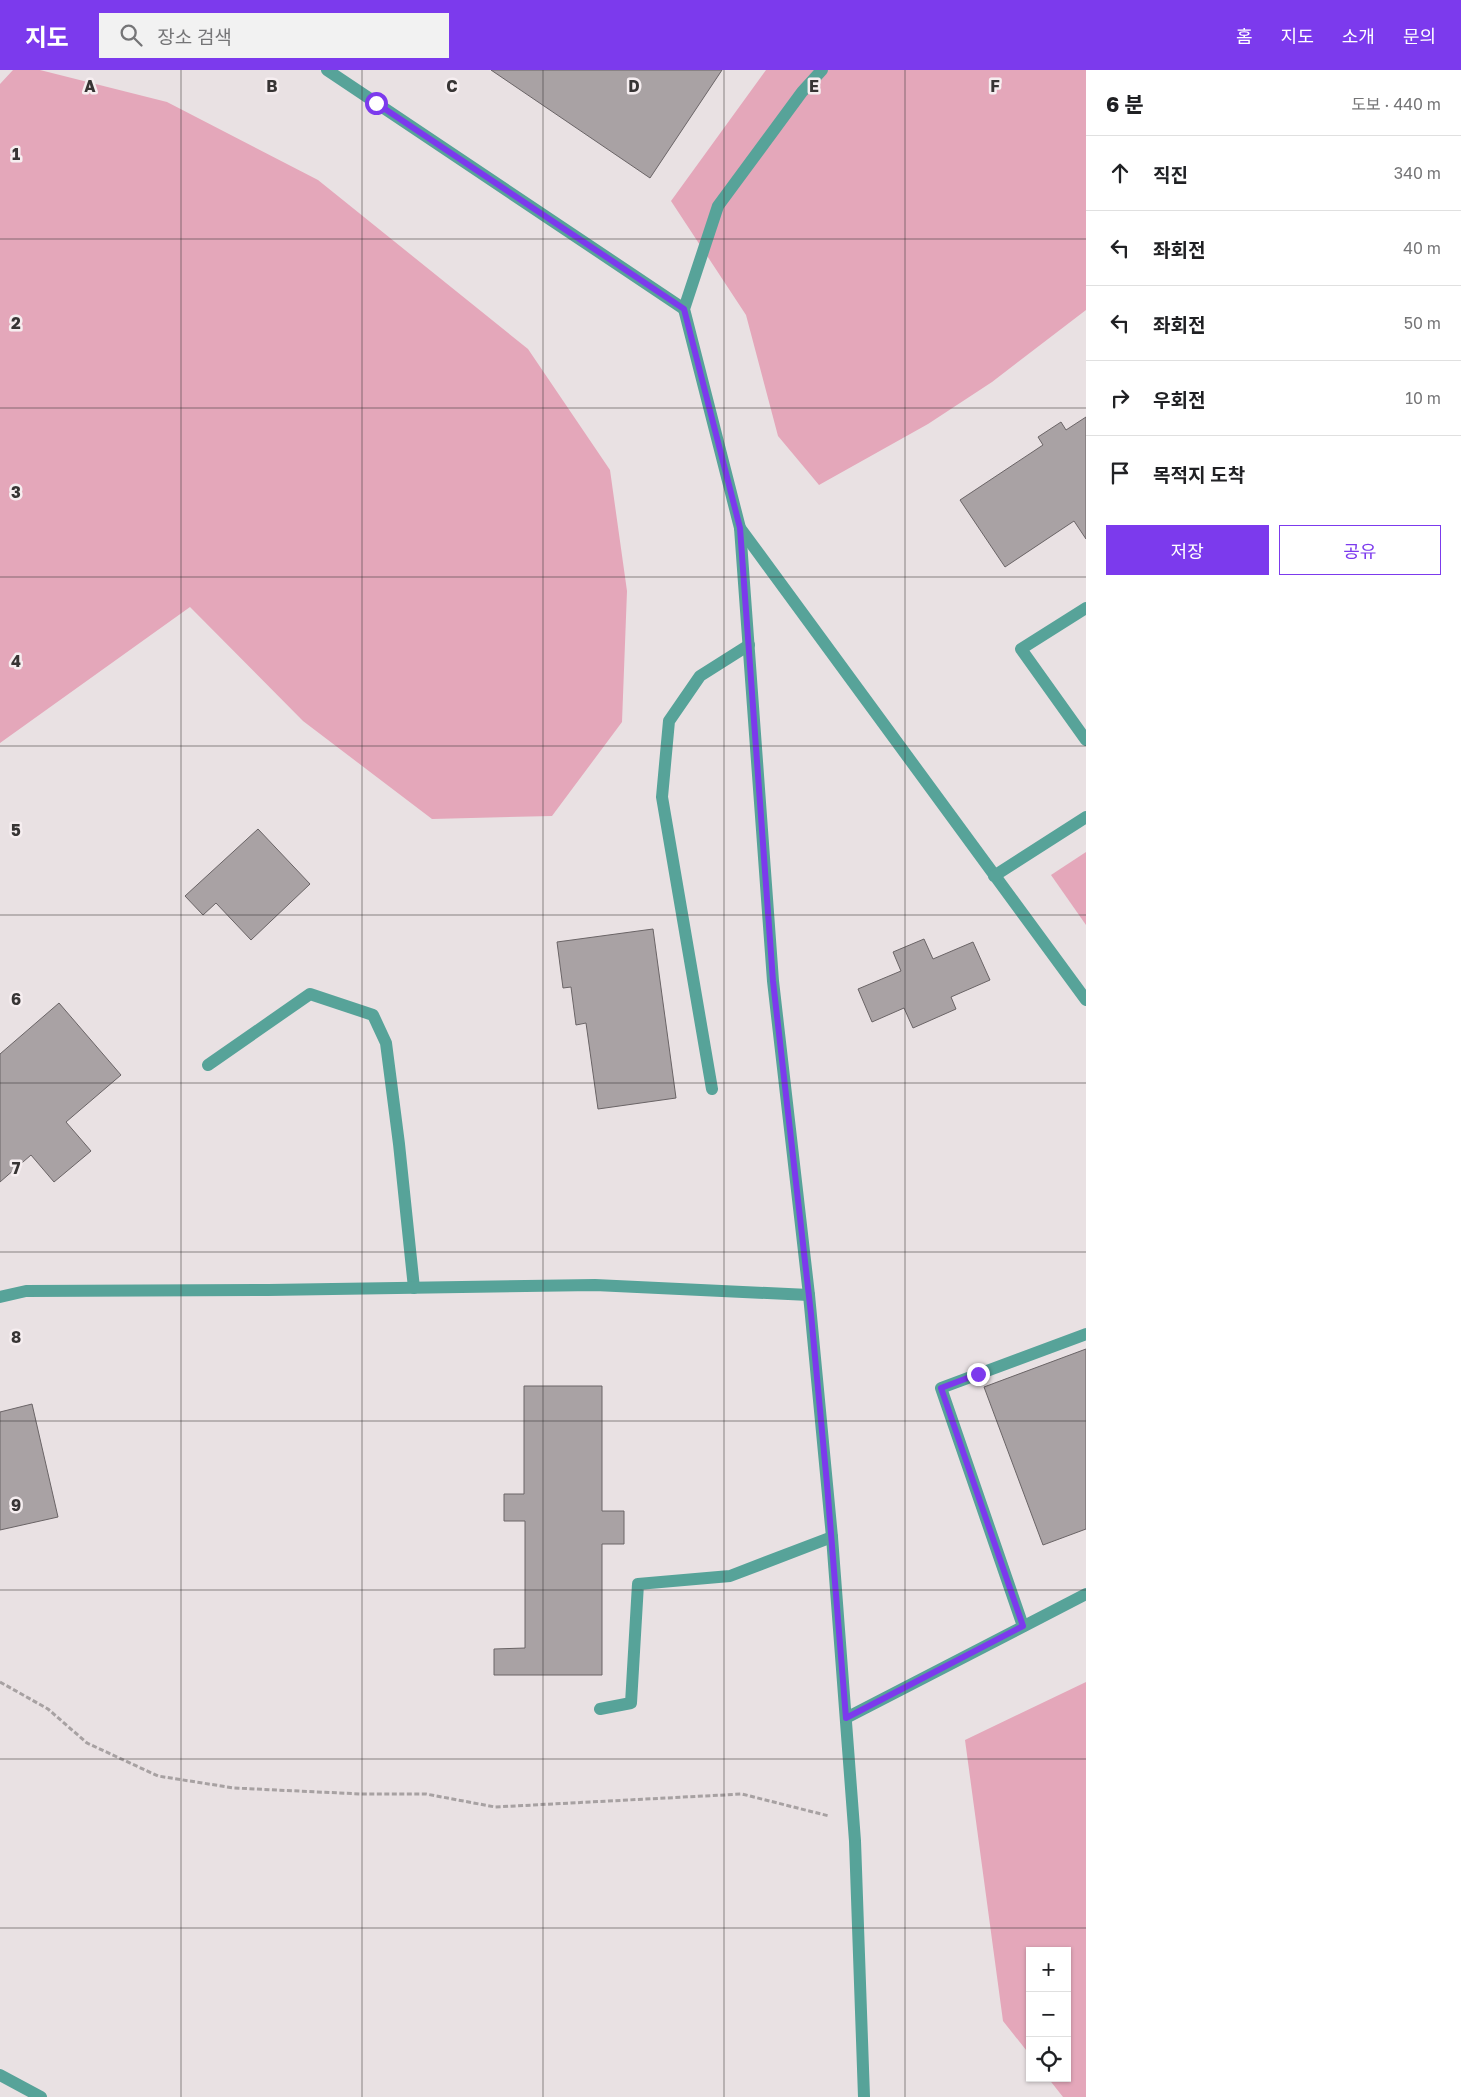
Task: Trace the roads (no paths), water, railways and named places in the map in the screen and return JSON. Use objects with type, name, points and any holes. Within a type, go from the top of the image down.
[{"type":"lane","points":[[327,70],[684,309]]},
{"type":"lane","points":[[822,70],[802,92],[718,206],[684,309],[740,528],[773,981],[809,1295],[832,1537],[854,1822],[864,2097]]},
{"type":"lane","points":[[740,528],[1086,1000]]},
{"type":"lane","points":[[1086,608],[1021,649],[1086,740]]},
{"type":"lane","points":[[712,1089],[662,796],[669,721],[700,676],[749,645]]},
{"type":"lane","points":[[994,876],[1086,817]]},
{"type":"lane","points":[[208,1065],[310,994],[373,1015],[386,1043],[414,1288]]},
{"type":"lane","points":[[0,1297],[26,1292],[595,1285],[809,1295]]},
{"type":"lane","points":[[1023,1626],[941,1388],[1086,1334]]},
{"type":"lane","points":[[600,1709],[632,1703],[638,1584],[730,1576],[832,1537]]},
{"type":"lane","points":[[846,1718],[1086,1594]]},
{"type":"lane","points":[[0,2075],[41,2097]]}]
